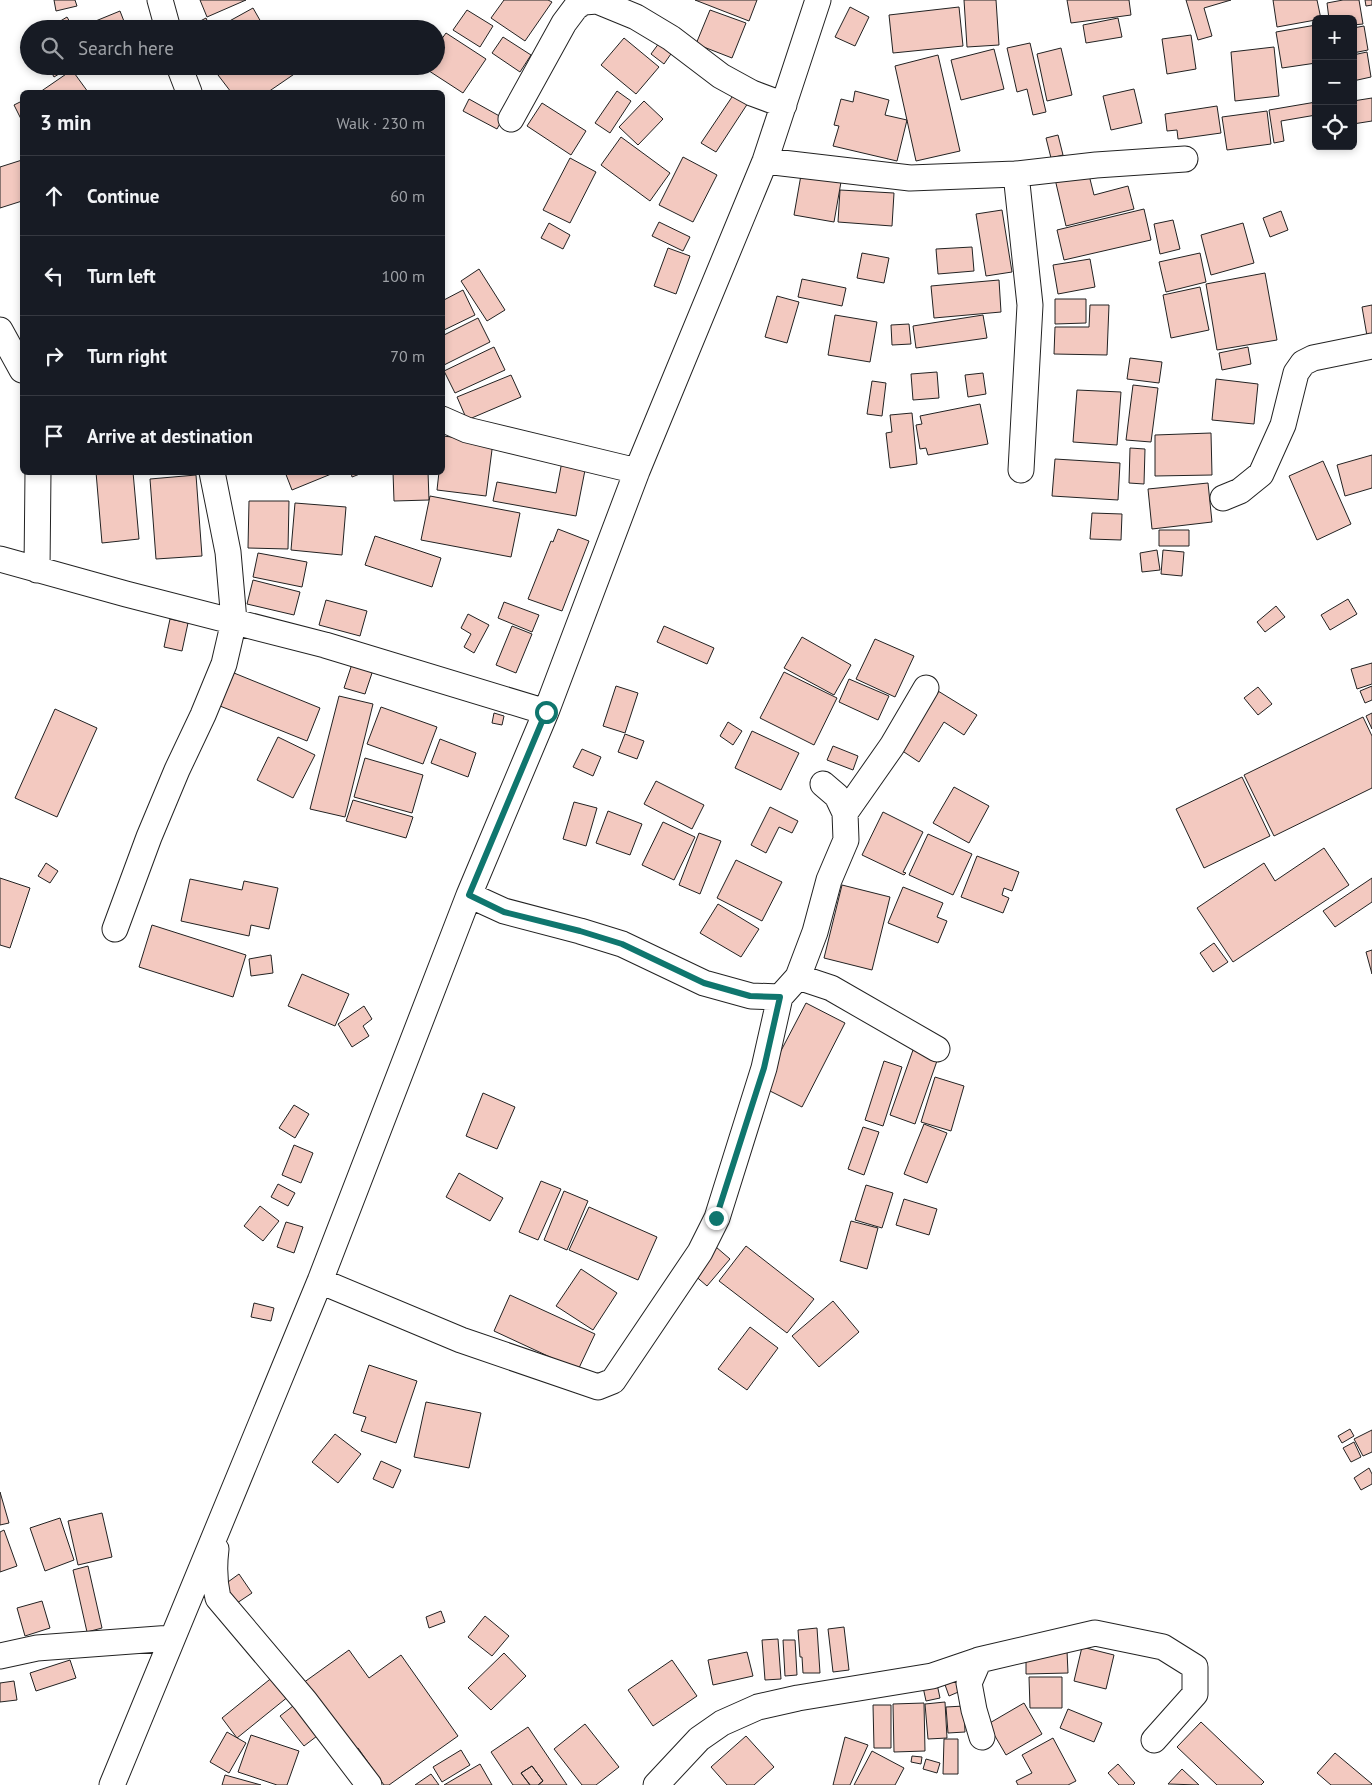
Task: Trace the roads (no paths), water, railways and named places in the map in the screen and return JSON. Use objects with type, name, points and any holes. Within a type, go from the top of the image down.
[{"type":"street","points":[[160,0],[166,20]]},
{"type":"street","points":[[112,1785],[320,1281],[469,895],[546,712],[637,471],[765,161],[818,0]]},
{"type":"street","points":[[511,119],[564,23],[576,6],[590,1],[597,1],[636,17],[671,38],[721,76],[752,93],[784,105]]},
{"type":"street","points":[[182,75],[188,90]]},
{"type":"street","points":[[765,161],[910,178],[1016,174],[1096,165],[1185,159]]},
{"type":"street","points":[[1016,174],[1030,305],[1021,470]]},
{"type":"street","points":[[0,330],[20,366]]},
{"type":"street","points":[[1222,498],[1240,491],[1261,474],[1283,425],[1296,373],[1303,363],[1313,358],[1372,346]]},
{"type":"street","points":[[445,420],[467,430],[637,471]]},
{"type":"street","points":[[37,570],[38,475]]},
{"type":"street","points":[[115,929],[176,770],[204,715],[224,664],[234,621],[228,552],[213,475]]},
{"type":"street","points":[[0,559],[126,594],[326,645],[546,712]]},
{"type":"street","points":[[845,812],[892,746],[926,688]]},
{"type":"street","points":[[320,1281],[461,1340],[598,1387],[612,1381],[700,1252],[716,1218],[764,1068],[780,997],[798,977],[815,932],[829,880],[846,840],[845,812],[837,796],[823,784]]},
{"type":"street","points":[[469,895],[504,912],[580,931],[622,944],[704,983],[750,996],[780,997]]},
{"type":"street","points":[[798,977],[830,988],[937,1049]]},
{"type":"street","points":[[218,1531],[214,1563],[215,1586],[218,1598],[305,1701],[369,1785]]},
{"type":"street","points":[[656,1785],[699,1739],[722,1723],[758,1707],[798,1698],[932,1676],[979,1660],[1095,1633],[1164,1647],[1195,1667],[1195,1694],[1154,1740]]},
{"type":"street","points":[[0,1656],[37,1648],[172,1638]]},
{"type":"street","points":[[979,1660],[969,1683],[982,1737]]}]
